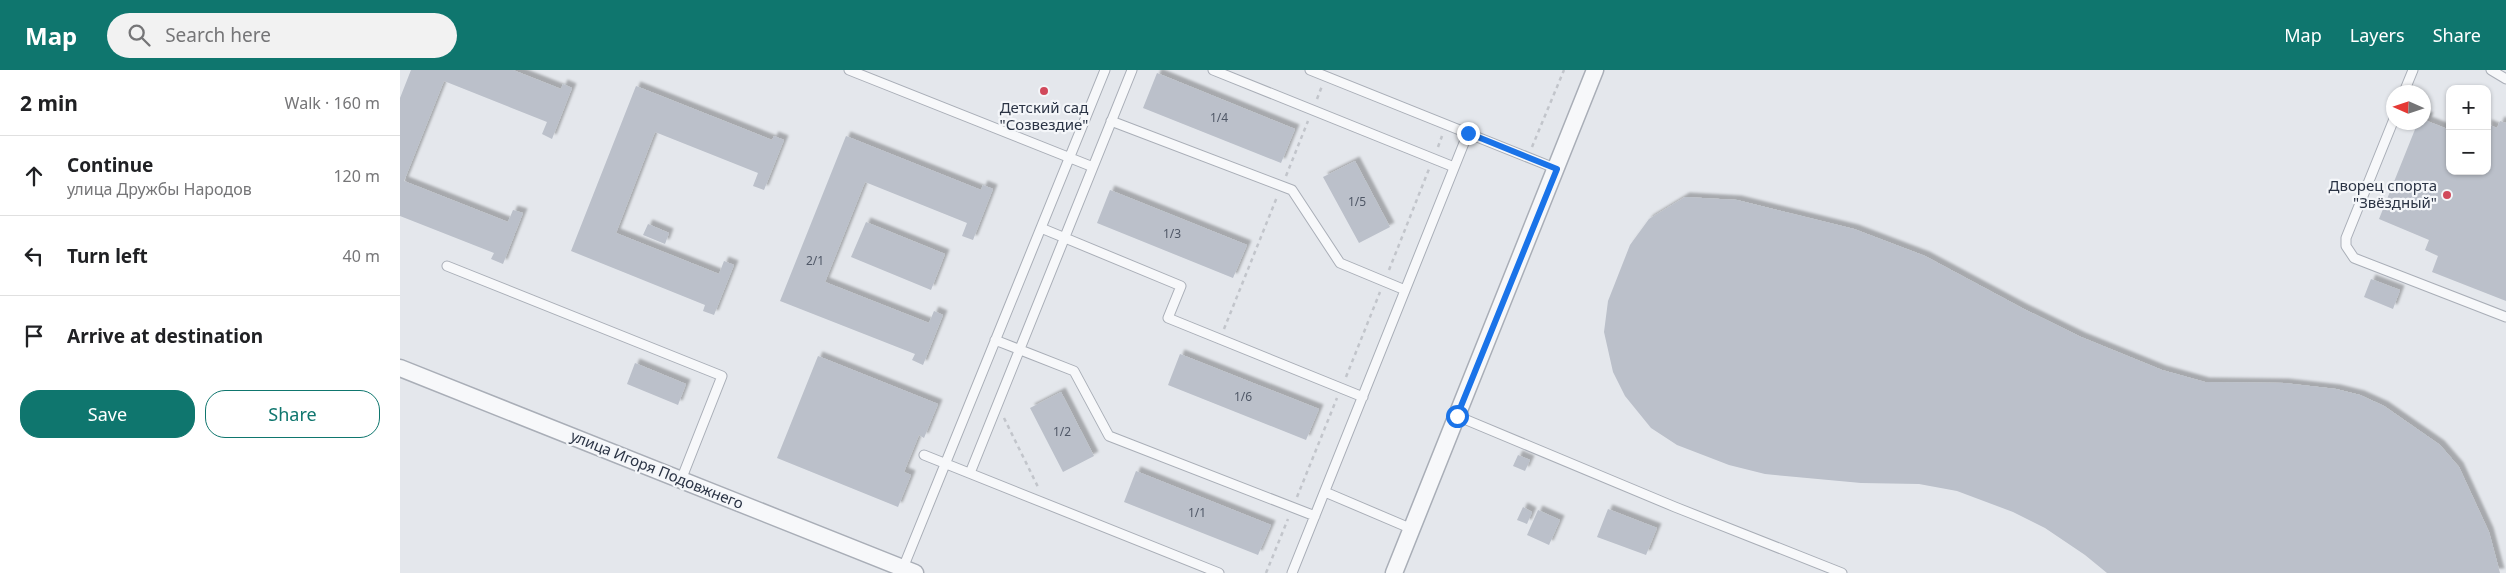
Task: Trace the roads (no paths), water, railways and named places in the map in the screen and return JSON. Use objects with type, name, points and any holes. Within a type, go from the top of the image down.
[{"type":"street","points":[[1394,573],[1595,70]]},
{"type":"street","name":"улица Игоря Подовжнего","points":[[400,368],[909,571]]},
{"type":"lane","points":[[849,70],[1093,167]]},
{"type":"lane","points":[[909,571],[946,464],[1104,70]]},
{"type":"lane","points":[[970,473],[1132,70]]},
{"type":"lane","points":[[1213,70],[1454,167]]},
{"type":"lane","points":[[1310,70],[1557,169]]},
{"type":"lane","points":[[2407,85],[2413,70]]},
{"type":"lane","points":[[2491,70],[2506,79]]},
{"type":"lane","points":[[1111,121],[1292,190],[1340,263],[1405,290]]},
{"type":"lane","points":[[2390,130],[2346,238],[2349,253],[2354,258],[2506,317]]},
{"type":"lane","points":[[1292,573],[1468,133]]},
{"type":"lane","points":[[1040,228],[1181,286],[1168,318],[1362,397]]},
{"type":"lane","points":[[447,266],[722,376],[681,480]]},
{"type":"lane","points":[[996,340],[1074,371],[1109,436],[1315,516]]},
{"type":"lane","points":[[1457,416],[1674,507],[1842,573]]},
{"type":"lane","points":[[924,455],[1219,573]]},
{"type":"lane","points":[[1325,492],[1412,529]]},
{"type":"place","name":"Детский сад \"Созвездие\"","points":[[1044,91]]},
{"type":"place","name":"Дворец спорта \"Звёздный\"","points":[[2447,195]]}]
